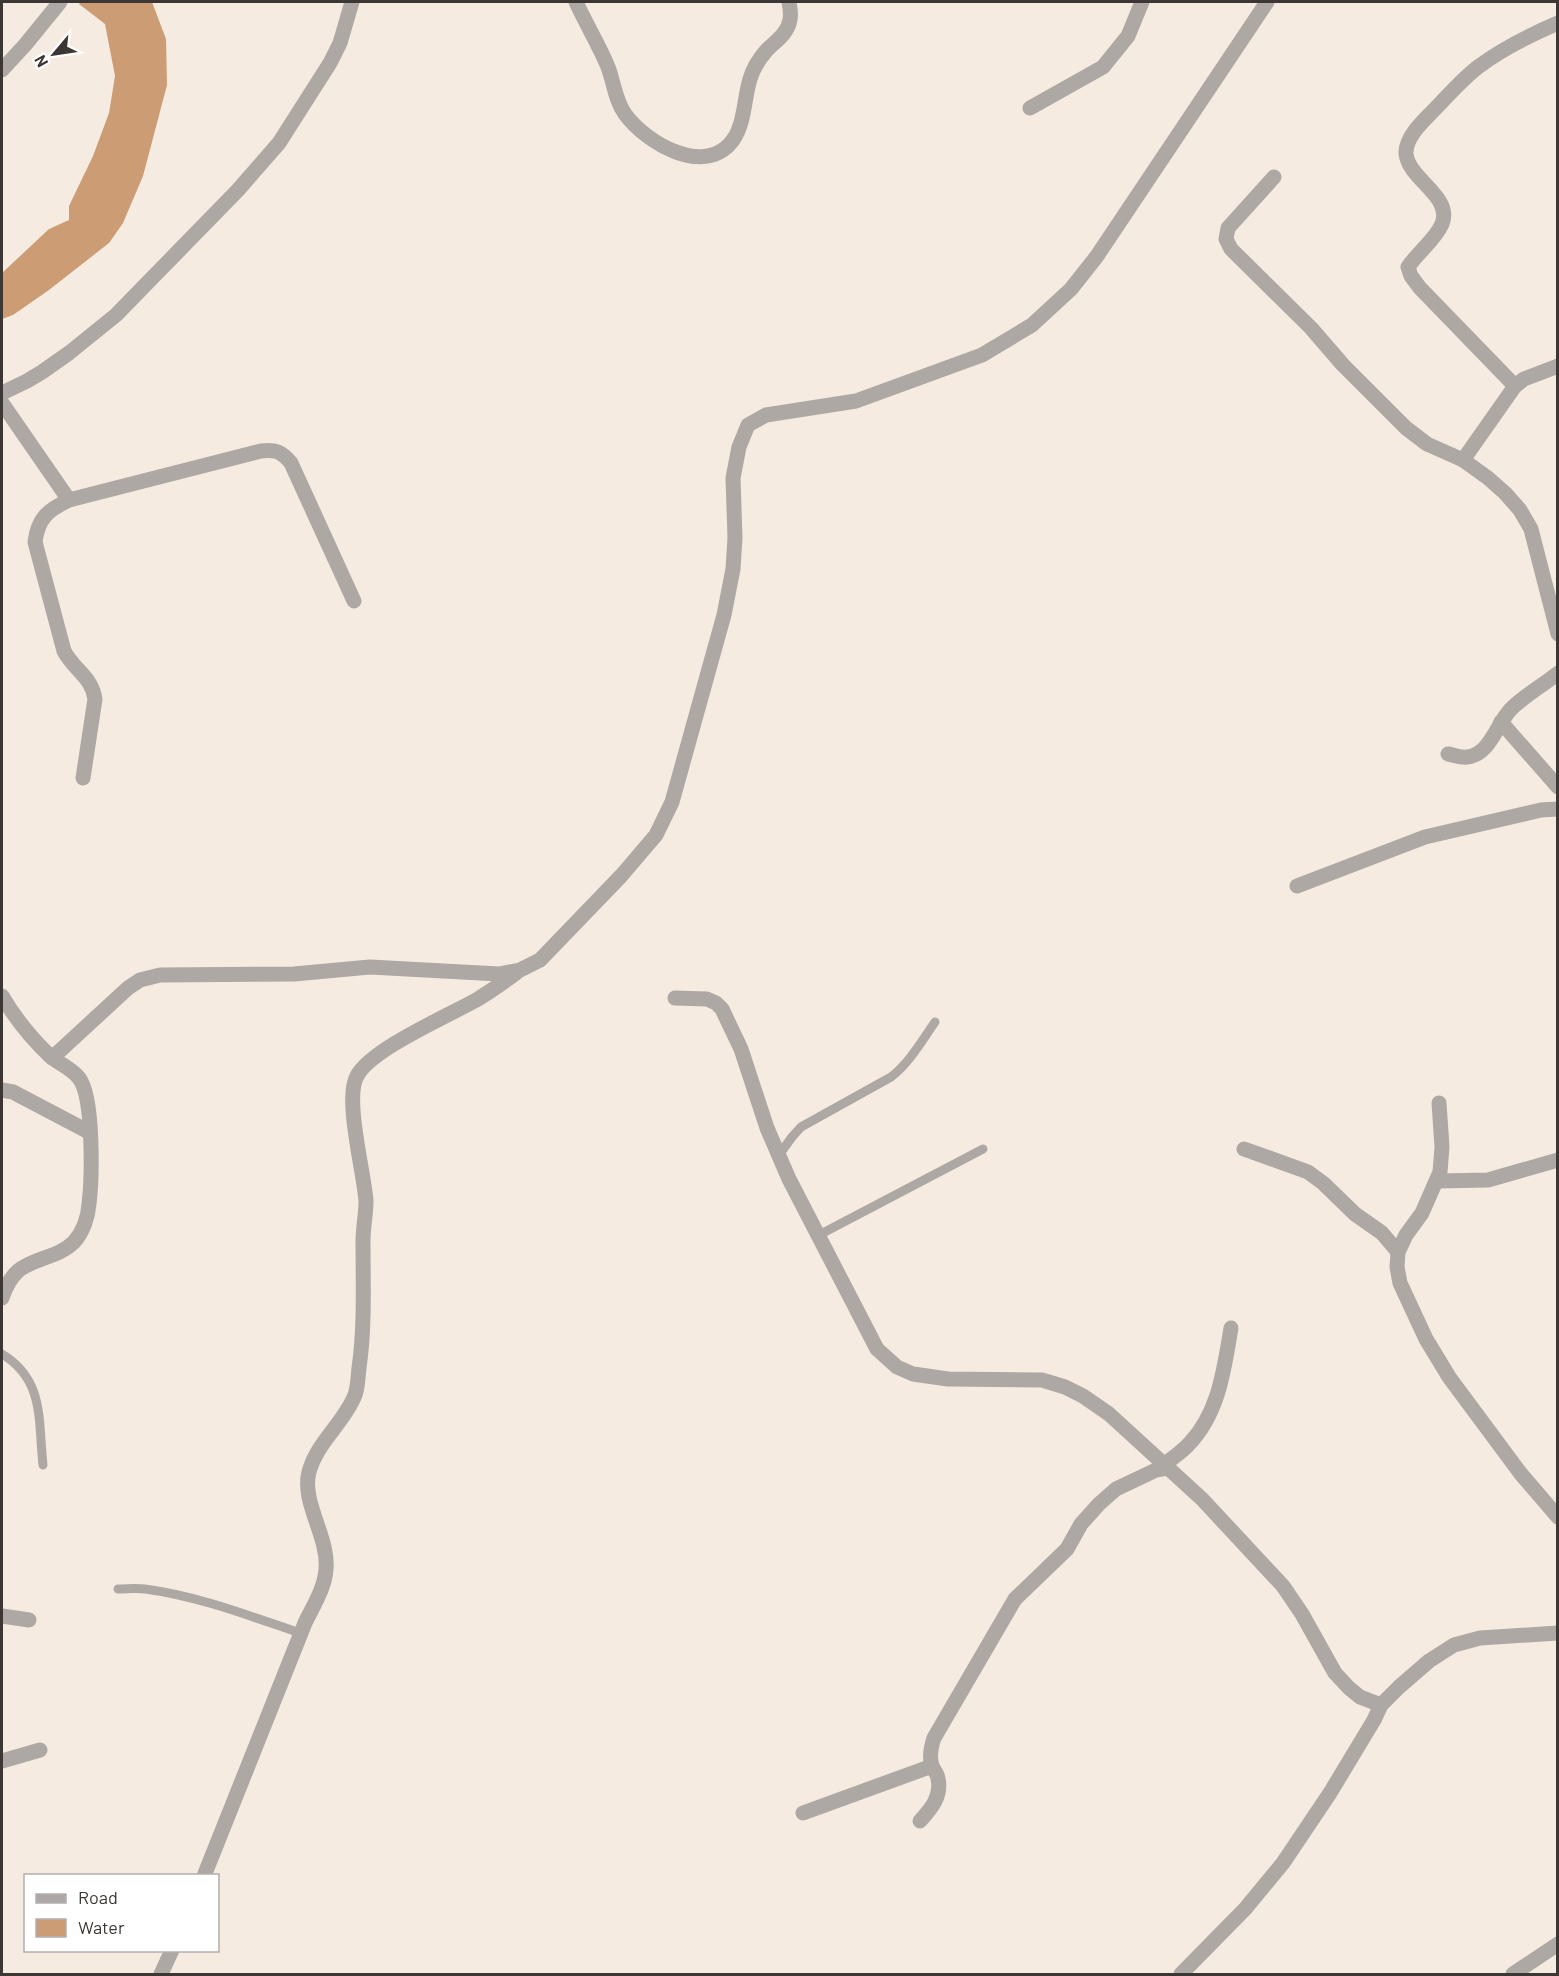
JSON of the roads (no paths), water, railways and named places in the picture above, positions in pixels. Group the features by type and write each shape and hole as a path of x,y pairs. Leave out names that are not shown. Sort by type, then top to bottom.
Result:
{"street":[{"path":"2,393 42,372 116,315 238,190 279,142 330,63 340,43 352,2"},
{"path":"576,2 608,68 615,96 625,114 645,134 666,147 692,158 707,157 722,151 733,139 741,119 750,77 767,50 784,35 790,21 789,2"},
{"path":"1030,108 1103,68 1128,36 1142,2"},
{"path":"204,1874 300,1634 322,1587 327,1568 324,1546 308,1493 309,1473 327,1437 340,1422 356,1392 363,1342 363,1231 366,1204 364,1177 354,1124 353,1090 356,1076 369,1061 540,960 621,876 656,835 672,802 724,615 733,569 735,538 732,478 739,447 748,425 766,415 856,400 928,376 982,356 1032,325 1071,289 1097,256 1267,2"},
{"path":"2,70 59,3"},
{"path":"1515,386 1411,276 1408,267 1436,233 1444,215 1443,206 1409,164 1406,152 1418,127 1479,66 1557,22"},
{"path":"1274,177 1227,228 1226,239 1231,249 1311,328 1343,365 1399,422 1427,444 1463,460 1488,478 1520,510 1530,530 1556,625"},
{"path":"1463,460 1515,386 1524,379 1557,366"},
{"path":"2,403 69,500"},
{"path":"82,778 95,699 93,687 64,651 35,542 41,520 52,508 69,500 274,449 283,453 291,463 354,601"},
{"path":"1448,754 1467,757 1479,752 1488,744 1512,708 1557,674"},
{"path":"1501,722 1557,787"},
{"path":"1297,886 1425,837 1541,810 1557,809"},
{"path":"52,1058 128,988 140,980 160,975 294,974 370,967 499,974 520,970"},
{"path":"2,996 15,1018 52,1058 71,1070 80,1079 87,1103 89,1131 89,1205 84,1227 75,1241 64,1250 17,1271 7,1284 2,1298"},
{"path":"675,998 707,999 722,1009 741,1049 767,1128 789,1179 877,1348 897,1367 913,1374 948,1379 1042,1380 1065,1387 1083,1396 1109,1414 1202,1499 1283,1586 1302,1614 1335,1673 1348,1688 1360,1697 1381,1705"},
{"path":"2,1090 13,1092 89,1131"},
{"path":"1439,1103 1442,1147 1440,1172 1422,1213 1406,1235 1398,1252 1397,1267 1400,1283 1426,1339 1449,1377 1521,1474 1557,1517"},
{"path":"1244,1149 1308,1172 1355,1214 1382,1233 1398,1252"},
{"path":"1437,1180 1488,1180 1557,1160"},
{"path":"920,1821 931,1809 939,1791 938,1777 932,1766 930,1753 934,1738 1016,1599 1067,1549 1081,1524 1099,1504 1116,1489 1166,1467 1196,1435 1218,1395 1231,1328"},
{"path":"2,1616 29,1620"},
{"path":"1181,1974 1245,1909 1283,1863 1330,1793 1381,1705 1429,1661 1454,1645 1480,1638 1557,1633"},
{"path":"2,1761 40,1750"},
{"path":"803,1813 932,1766"},
{"path":"1513,1974 1557,1944"},
{"path":"161,1974 171,1952"}],"lane":[{"path":"779,1155 801,1127 891,1077 901,1069 934,1022"},
{"path":"819,1235 982,1149"},
{"path":"2,1354 23,1371 36,1395 43,1465"},
{"path":"118,1589 144,1588 192,1599 224,1607 300,1634"}],"water":[{"path":"80,2 152,2 166,39 167,85 143,176 123,223 109,243 49,290 13,315 2,319 2,273 49,229 69,220 69,206 93,156 109,113 115,76 105,24 79,4"}]}
